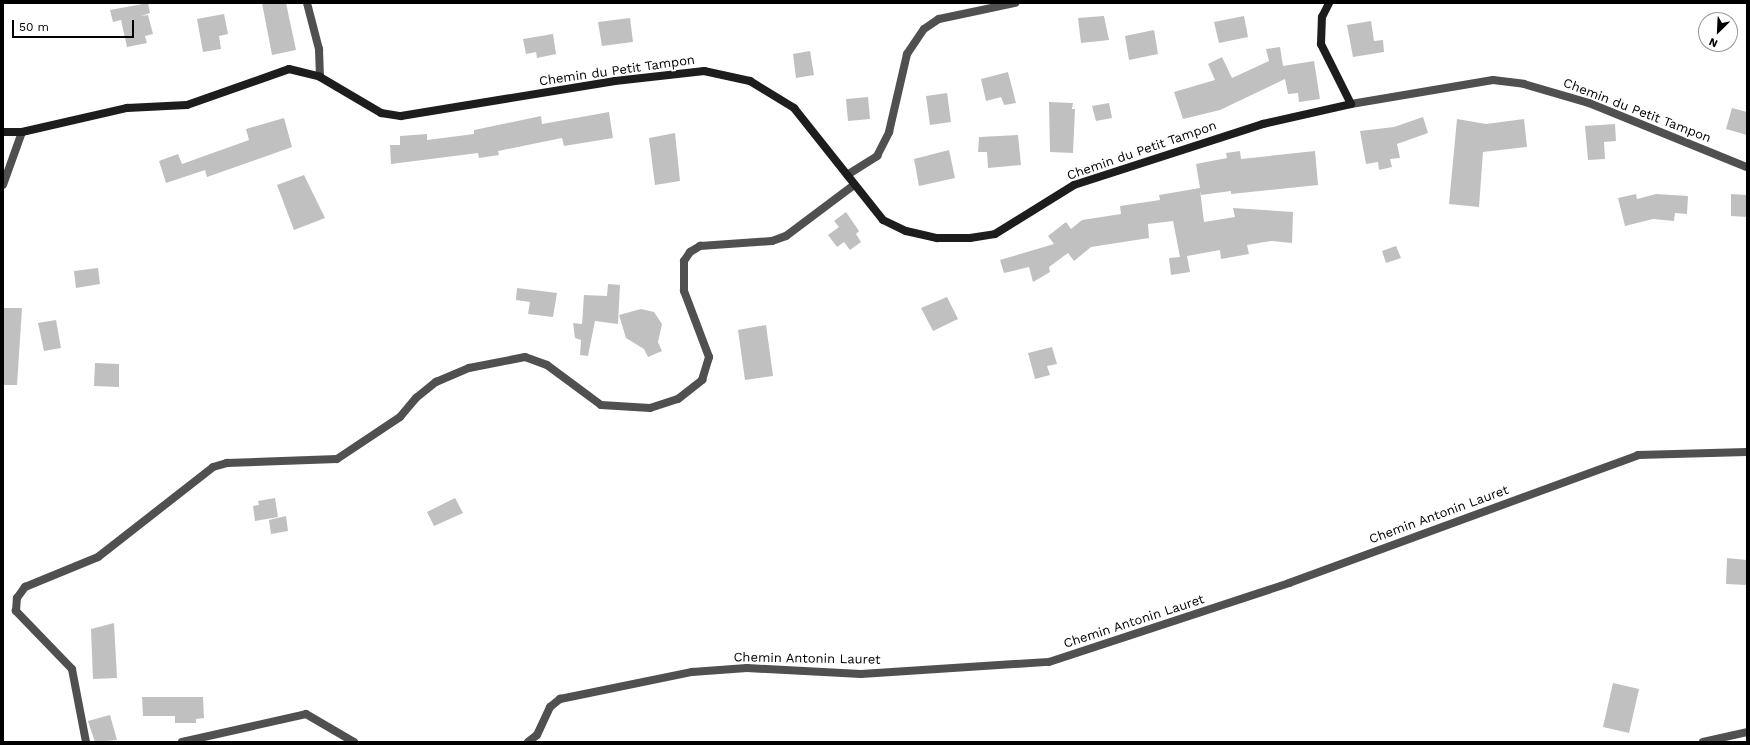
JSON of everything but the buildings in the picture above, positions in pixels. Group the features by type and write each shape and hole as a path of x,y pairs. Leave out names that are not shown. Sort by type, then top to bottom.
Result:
{"street":[{"path":"307,3 318,49 320,77"},
{"path":"847,175 877,156 889,132 907,54 924,29 939,19 1015,3"},
{"path":"1329,3 1322,17 1321,44 1352,104"},
{"name":"Chemin du Petit Tampon","path":"3,132 22,132 127,108 187,105 209,100 270,73 289,69 320,77 364,106 401,116 615,81 704,71 729,75 775,94 794,108 883,220 906,231 937,238 970,238 995,234 1074,185 1263,124 1352,104 1493,80 1524,84 1589,103 1747,166"},
{"path":"3,185 22,132"},
{"path":"86,742 72,669 16,611 17,598 24,587 98,557 213,467 227,463 337,459 400,417 416,398 436,382 468,368 525,357 547,365 601,405 650,408 678,399 702,380 709,357 684,291 683,267 690,252 700,246 772,241 786,236 854,185"},
{"name":"Chemin Antonin Lauret","path":"528,742 538,738 550,707 560,699 692,672 747,668 861,674 1049,662 1289,583 1638,456 1676,452 1713,455 1747,452"},
{"path":"182,742 306,714 354,742"},
{"path":"1703,742 1747,732"}]}
